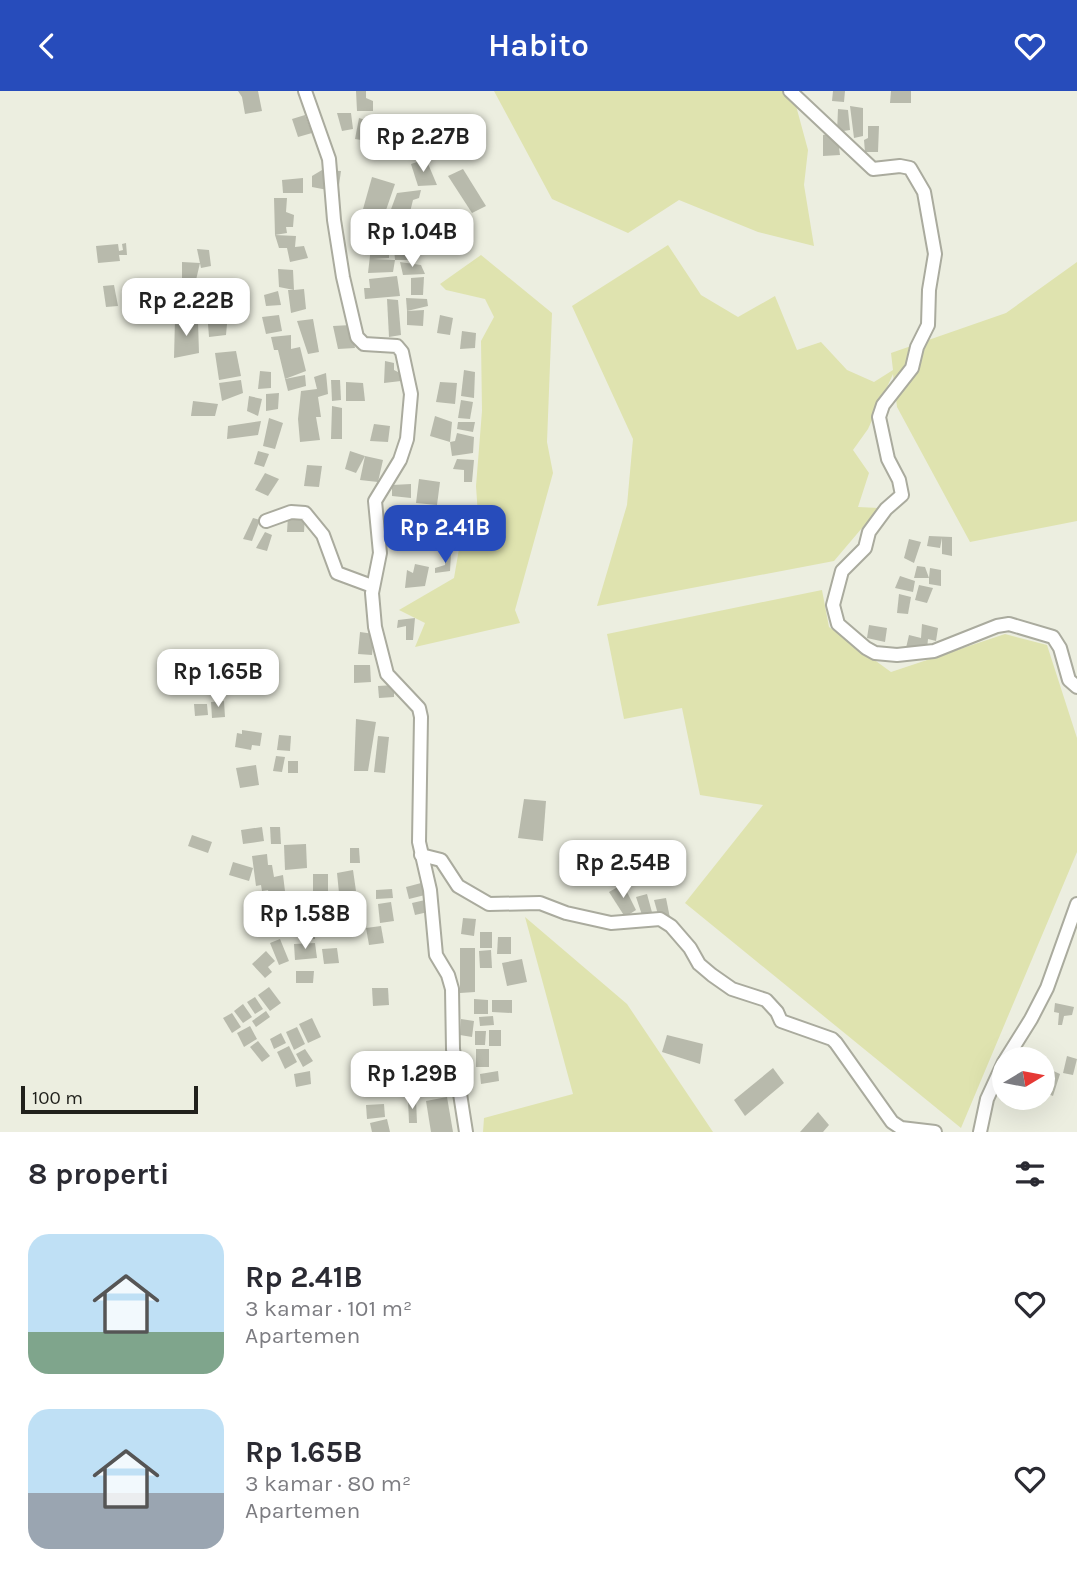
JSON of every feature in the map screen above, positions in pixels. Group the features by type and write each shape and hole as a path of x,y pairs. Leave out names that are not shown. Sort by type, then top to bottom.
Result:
{"street":[{"path":"305,91 329,159 334,220 343,277 357,337 360,343 394,344 400,348 411,394 405,450 375,501 380,553 372,586 375,627 387,674 419,708 421,717 421,855 430,890 436,955 448,975 452,989 453,1049 466,1132"},
{"path":"790,91 873,169 900,166 910,168 922,186 934,246 928,325 917,347 912,368 883,405 879,418 888,459 899,480 902,495 886,509 869,531 865,548 842,571 833,605 835,619 843,630 866,648 884,654 934,652 1003,624 1048,634 1057,642 1069,680 1077,687"},
{"path":"266,521 291,512 305,513 323,535 337,573 372,586"},
{"path":"421,855 441,860 458,886 489,904 540,903 566,913 611,923 660,919 671,926 690,948 699,964 732,989 766,999 781,1021 832,1039 892,1122 901,1128 935,1132"},
{"path":"1013,1047 1047,988 1077,904"},
{"path":"981,1132 987,1099 992,1088"}],"green space":[{"path":"494,91 792,91 808,150 804,185 814,246 758,232 679,200 628,233 552,199"},
{"path":"668,245 701,295 738,317 775,296 797,350 821,342 847,370 874,382 893,370 891,353 1006,313 1077,262 1077,521 970,542 897,407 893,374 868,429 853,450 869,473 858,507 879,508 834,561 597,606 627,505 633,439 572,306"},
{"path":"481,255 552,313 547,442 553,473 515,610 520,623 415,647 425,623 399,610 454,578 465,514 478,515 476,486 482,411 481,341 494,317 485,299 446,290 440,284"},
{"path":"822,590 829,627 891,672 1005,634 1047,645 1077,738 1077,852 995,1047 992,1047 992,1054 961,1128 685,903 763,805 700,795 682,708 624,719 607,634"},
{"path":"525,917 627,1004 713,1132 483,1132 484,1118 573,1094"}],"building":[{"path":"238,91 258,91 262,111 245,114"},
{"path":"356,91 366,91 366,98 373,101 373,111 357,111"},
{"path":"833,91 845,91 844,102 832,101"},
{"path":"891,91 911,91 911,103 890,103"},
{"path":"850,106 863,108 863,136 854,138"},
{"path":"838,109 848,110 850,130 837,132"},
{"path":"337,113 351,113 353,129 342,131"},
{"path":"305,115 312,133 298,137 292,119"},
{"path":"359,118 375,123 374,142 355,139"},
{"path":"868,126 879,126 878,152 865,152 864,140 868,138"},
{"path":"837,132 840,155 823,156 823,135"},
{"path":"384,138 403,139 401,160 383,159"},
{"path":"426,159 437,185 418,186 411,164"},
{"path":"463,169 486,206 472,213 448,176"},
{"path":"322,170 341,171 338,192 312,187 312,176"},
{"path":"372,177 395,184 385,213 363,209"},
{"path":"303,178 303,193 283,193 282,180"},
{"path":"421,190 419,198 413,200 409,216 390,212 397,193"},
{"path":"274,198 287,198 286,212 294,215 293,227 286,227 287,233 275,235"},
{"path":"400,222 424,223 413,260 395,260 394,248 408,249 409,235 396,235"},
{"path":"275,235 296,236 295,247 304,246 308,258 290,262 287,248 279,248"},
{"path":"126,243 127,255 119,255 120,261 98,263 96,246 118,244 119,251 123,250 122,244"},
{"path":"371,247 389,248 389,258 373,259 395,260 393,272 368,273"},
{"path":"197,249 209,250 211,266 201,268"},
{"path":"182,262 200,263 196,280 182,278"},
{"path":"400,262 421,265 425,274 403,275"},
{"path":"278,269 293,270 294,290 279,287"},
{"path":"397,276 400,296 365,299 364,288 370,288 369,279"},
{"path":"424,277 423,295 411,295 411,278"},
{"path":"201,281 217,283 217,294 198,294"},
{"path":"114,285 118,306 106,307 103,286"},
{"path":"304,289 306,309 291,313 288,290"},
{"path":"278,291 281,305 266,306 264,295"},
{"path":"406,298 427,299 428,306 407,311"},
{"path":"387,299 398,300 401,335 389,337"},
{"path":"424,310 423,326 407,325 407,311"},
{"path":"279,315 282,331 266,334 262,317"},
{"path":"440,315 453,318 450,335 437,333"},
{"path":"175,319 198,322 199,353 174,358"},
{"path":"313,319 319,352 308,354 297,321"},
{"path":"208,324 227,324 226,335 209,337"},
{"path":"351,325 355,348 338,349 333,326"},
{"path":"462,331 476,333 475,348 460,349"},
{"path":"291,335 291,349 300,347 306,371 285,379 278,350 274,350 271,337"},
{"path":"236,351 241,376 219,380 215,353"},
{"path":"385,361 394,363 394,370 400,373 401,381 384,383"},
{"path":"464,370 475,372 474,398 461,396"},
{"path":"260,371 271,372 271,388 258,389"},
{"path":"326,373 328,394 318,397 321,417 316,417 320,440 300,442 298,419 301,391 317,389 314,377"},
{"path":"305,375 306,386 288,391 285,379"},
{"path":"241,380 243,393 222,401 219,383"},
{"path":"331,380 340,380 341,400 332,401"},
{"path":"346,382 363,383 365,401 346,401"},
{"path":"440,382 457,383 455,404 436,402"},
{"path":"279,393 278,409 266,411 266,394"},
{"path":"249,396 262,399 258,416 247,411"},
{"path":"461,400 473,402 470,419 458,418"},
{"path":"193,401 218,404 215,416 191,416"},
{"path":"332,406 342,408 342,439 331,439"},
{"path":"435,416 452,422 450,442 430,436"},
{"path":"269,418 283,423 275,449 263,446"},
{"path":"261,421 258,435 227,439 228,426"},
{"path":"458,422 475,422 473,432 457,429"},
{"path":"374,424 390,426 388,442 370,441"},
{"path":"457,433 474,437 473,453 452,456 450,442 455,441"},
{"path":"258,451 269,454 264,467 254,464"},
{"path":"350,451 365,456 356,473 345,469"},
{"path":"365,456 383,460 378,482 360,480"},
{"path":"457,459 474,460 472,482 464,482 464,470 453,469"},
{"path":"307,465 322,466 319,487 304,486"},
{"path":"265,473 279,479 268,496 255,490"},
{"path":"419,479 440,482 437,505 416,503"},
{"path":"411,484 411,498 392,496 392,485"},
{"path":"447,506 448,529 441,528 439,521 426,523 426,508"},
{"path":"288,516 305,517 304,532 287,532"},
{"path":"253,518 260,520 252,541 243,539"},
{"path":"433,531 449,533 449,547 431,548"},
{"path":"265,532 272,535 267,551 256,548"},
{"path":"929,536 952,537 952,556 942,554 942,538 940,548 927,546"},
{"path":"909,539 921,542 914,563 904,558"},
{"path":"445,553 451,554 450,571 435,573 435,568 445,565"},
{"path":"415,564 429,567 425,586 405,588 407,570 413,573"},
{"path":"917,566 925,567 929,578 914,578"},
{"path":"930,568 941,570 941,586 929,584"},
{"path":"900,576 915,581 913,592 895,588"},
{"path":"919,585 933,588 927,603 915,600"},
{"path":"899,594 911,597 908,614 897,613"},
{"path":"415,618 413,640 406,640 406,626 397,628 398,620"},
{"path":"922,624 938,628 936,641 928,639 927,649 906,648 909,635 921,638"},
{"path":"869,625 887,628 885,642 867,638"},
{"path":"360,632 374,634 372,655 358,654"},
{"path":"354,665 370,665 371,682 354,683"},
{"path":"394,685 394,697 379,698 378,686"},
{"path":"224,701 225,717 212,718 211,702"},
{"path":"194,704 207,704 208,715 195,716"},
{"path":"356,719 376,722 368,771 354,771"},
{"path":"242,730 262,733 260,746 252,745 251,750 235,747 237,733 242,734"},
{"path":"279,735 291,736 290,751 277,750"},
{"path":"378,736 389,737 385,773 374,772"},
{"path":"276,756 285,757 282,772 273,771"},
{"path":"288,761 298,761 298,773 288,773"},
{"path":"256,765 259,785 240,788 236,768"},
{"path":"524,799 546,801 543,841 518,838"},
{"path":"262,827 264,841 243,844 241,830"},
{"path":"270,827 280,827 281,844 271,844"},
{"path":"192,835 212,842 208,853 188,846"},
{"path":"306,844 307,868 285,870 284,845"},
{"path":"350,848 359,848 360,863 350,863"},
{"path":"267,854 268,865 272,865 274,877 283,875 285,891 269,894 268,890 262,891 261,885 256,886 252,856"},
{"path":"233,862 253,868 249,881 229,875"},
{"path":"353,870 356,891 339,893 337,873"},
{"path":"313,874 328,874 328,897 313,897"},
{"path":"425,882 429,894 409,899 406,887"},
{"path":"623,884 636,910 625,917 609,892"},
{"path":"392,889 393,898 376,899 376,890"},
{"path":"356,894 358,905 341,908 339,896"},
{"path":"647,894 653,916 643,918 636,897"},
{"path":"666,898 670,918 659,918 654,900"},
{"path":"425,900 428,912 415,915 412,903"},
{"path":"391,902 394,921 380,923 378,904"},
{"path":"282,903 283,919 266,920 264,904"},
{"path":"357,907 360,923 342,927 338,912"},
{"path":"463,918 476,919 474,936 461,934"},
{"path":"305,924 314,924 315,939 299,940 298,933 305,932"},
{"path":"381,926 384,943 369,945 366,928"},
{"path":"480,932 492,932 492,948 480,948"},
{"path":"498,937 511,937 511,954 497,954"},
{"path":"280,939 289,961 279,965 270,943"},
{"path":"315,943 317,958 295,960 294,944"},
{"path":"337,948 339,963 324,964 322,949"},
{"path":"460,948 475,948 475,992 460,993"},
{"path":"491,950 492,968 480,968 479,951"},
{"path":"266,951 275,961 268,967 272,972 265,978 252,964"},
{"path":"522,959 527,982 507,986 502,963"},
{"path":"296,971 314,971 313,983 296,983"},
{"path":"269,987 281,1003 270,1011 258,995"},
{"path":"372,988 388,988 389,1005 373,1006"},
{"path":"255,997 263,1009 255,1014 247,1002"},
{"path":"474,999 488,1000 488,1014 474,1014"},
{"path":"492,1000 512,1000 512,1013 492,1012"},
{"path":"1055,1003 1074,1007 1072,1015 1064,1016 1062,1025 1058,1025 1059,1013 1054,1012"},
{"path":"243,1004 252,1017 243,1023 234,1011"},
{"path":"266,1011 270,1017 256,1027 252,1021"},
{"path":"232,1013 241,1027 232,1033 223,1018"},
{"path":"493,1016 494,1025 480,1026 479,1017"},
{"path":"312,1018 321,1037 308,1043 299,1024"},
{"path":"461,1019 474,1021 472,1037 460,1035"},
{"path":"250,1026 257,1039 244,1047 237,1033"},
{"path":"297,1027 305,1044 294,1050 286,1032"},
{"path":"489,1030 501,1030 501,1046 489,1046"},
{"path":"475,1031 486,1031 485,1045 475,1045"},
{"path":"281,1033 286,1043 274,1049 270,1039"},
{"path":"667,1035 703,1044 700,1064 662,1052"},
{"path":"258,1041 270,1056 262,1062 250,1047"},
{"path":"289,1046 297,1062 285,1069 277,1052"},
{"path":"305,1049 313,1061 303,1067 296,1054"},
{"path":"476,1049 489,1049 489,1067 476,1067"},
{"path":"1067,1056 1077,1059 1073,1075 1063,1073"},
{"path":"446,1062 450,1077 435,1081 437,1092 427,1095 425,1085 421,1086 417,1069"},
{"path":"773,1068 784,1083 745,1116 734,1100"},
{"path":"310,1071 311,1084 296,1087 294,1074"},
{"path":"498,1071 499,1081 481,1084 480,1074"},
{"path":"1055,1072 1060,1074 1055,1090"},
{"path":"447,1097 453,1132 431,1132 426,1101"},
{"path":"408,1099 416,1099 417,1123 409,1123"},
{"path":"384,1104 385,1117 367,1119 366,1105"},
{"path":"818,1112 829,1125 823,1132 800,1132"},
{"path":"387,1119 390,1132 372,1132 370,1123"}]}
